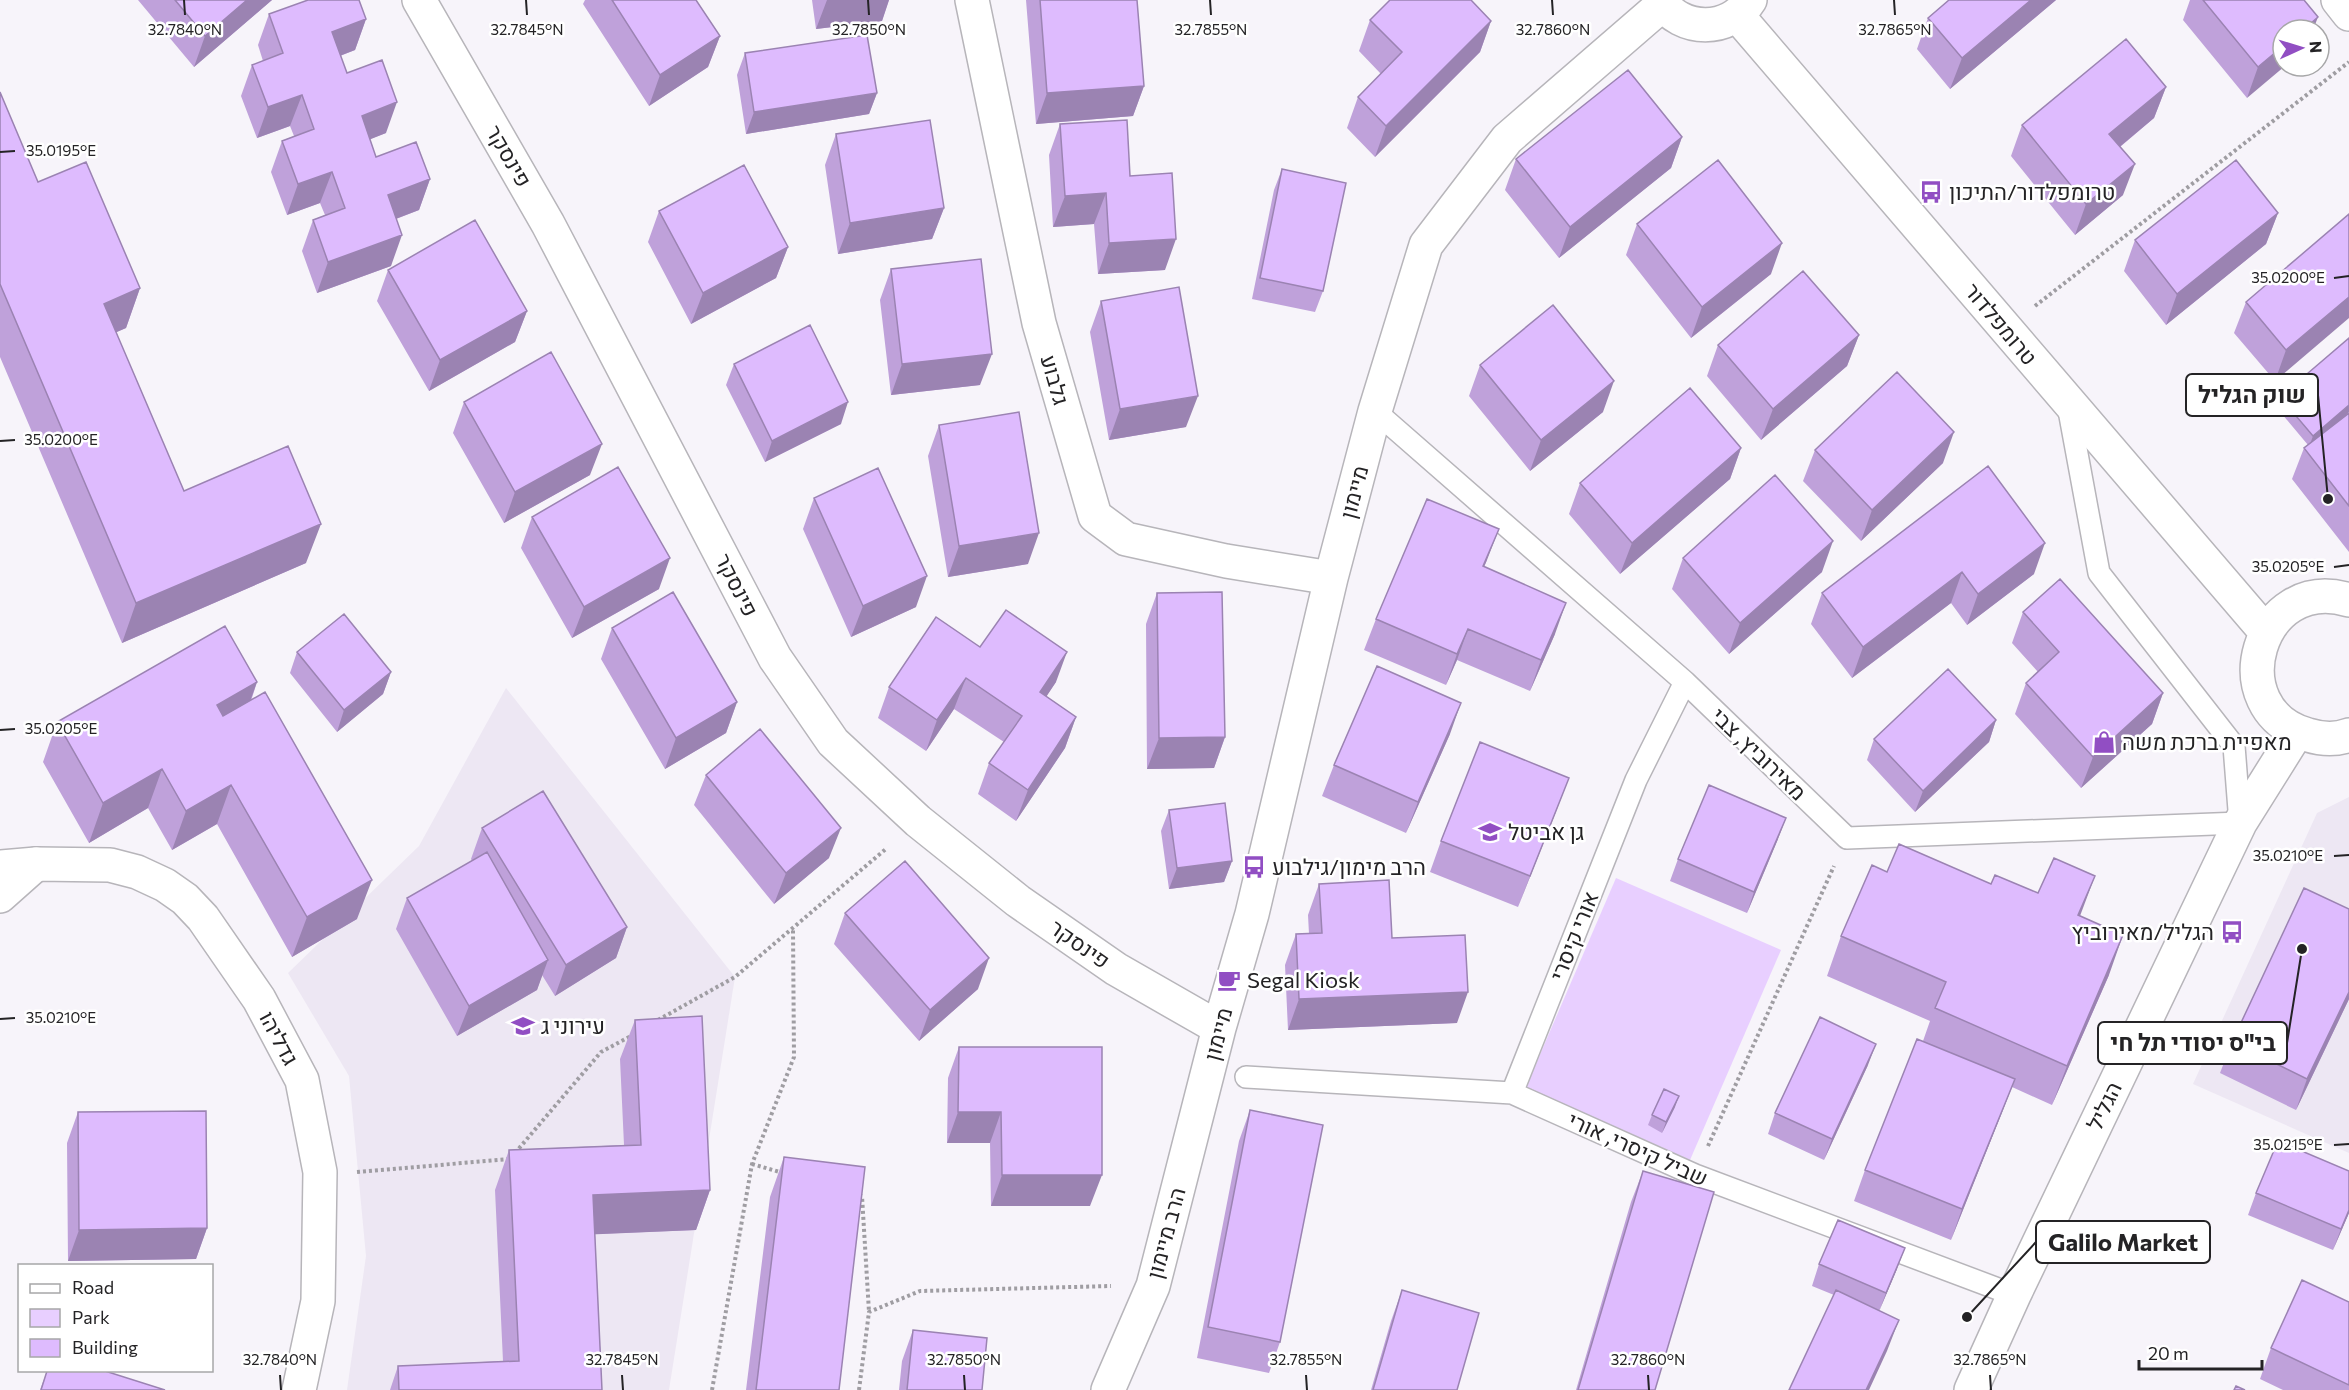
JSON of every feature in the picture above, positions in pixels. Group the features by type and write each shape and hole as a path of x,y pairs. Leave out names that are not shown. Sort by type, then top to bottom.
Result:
{"street":[{"name":"פינסקר","path":"419,0 548,224 775,658 833,742 918,821 1018,901 1116,969 1219,1028"},
{"name":"גלבוע","path":"972,0 1039,323 1095,516 1126,539 1226,561 1331,578"},
{"path":"2338,0 2349,14"},
{"name":"מיימון","path":"1208,1071 1252,914 1331,578 1375,411 1425,244 1507,139 1661,2"},
{"path":"1661,2 1678,18 1698,25 1711,25 1744,7"},
{"name":"טרומפלדור","path":"1744,7 2068,405 2265,632"},
{"path":"2349,600 2323,596 2300,601 2281,614 2265,632 2258,654 2257,677 2264,700 2278,719 2297,732 2320,739 2349,735"},
{"name":"הגליל","path":"1971,1390 2014,1295 2240,823 2297,732"},
{"path":"0,897 13,864"},
{"name":"גדליהו","path":"13,864 110,865 137,872 165,885 203,918 259,999 302,1080 320,1172 318,1300 300,1390"},
{"name":"הרב מיימון","path":"1108,1390 1153,1286 1208,1071"}],"lane":[{"path":"1847,838 2240,823 2234,746 2099,573 2068,405"},
{"name":"מאירוביץ, צבי","path":"1375,411 1685,682 1847,838"},
{"name":"אורי קיסרי","path":"1512,1093 1636,780 1685,682"},
{"name":"שביל קיסרי, אורי","path":"1246,1077 1512,1093 1695,1175 2014,1295"}],"path":[{"path":"2006,329 2349,62"},
{"path":"1695,1175 1847,838"},
{"path":"652,1023 735,977 887,848"},
{"path":"712,1390 752,1164 794,1058 793,929"},
{"path":"320,1172 359,1172 511,1159 601,1052 632,1035"},
{"path":"752,1164 785,1174"},
{"path":"851,1193 862,1196 869,1312 859,1390"},
{"path":"869,1312 920,1291 1123,1286"}],"shaded area":[{"name":"עירוני ג","path":"506,688 735,977 669,1390 347,1390 366,1256 349,1076 288,973 419,846"},
{"path":"2349,797 2349,1153 2193,1084 2317,813"}],"green space":[{"path":"1616,878 1781,950 1690,1160 1526,1087"}],"building":[{"path":"175,0 247,0 205,36"},
{"path":"308,0 359,0 366,19 332,32 347,73 382,60 397,102 362,116 376,157 416,142 430,179 388,195 402,235 328,262 313,220 345,208 332,172 298,184 282,141 314,129 302,95 268,107 252,65 283,53 269,14"},
{"path":"612,0 696,0 720,36 660,75"},
{"path":"1040,0 1137,0 1144,86 1047,93"},
{"path":"1390,0 1471,0 1491,21 1386,126 1358,97 1402,52 1370,20"},
{"path":"1949,0 2031,0 1962,58 1928,18"},
{"path":"2203,0 2304,0 2318,17 2271,18 2271,56 2258,67"},
{"path":"867,35 877,93 754,112 745,53"},
{"path":"2126,39 2166,87 2109,134 2135,164 2086,204 2022,125"},
{"path":"1628,70 1682,137 1570,227 1516,159"},
{"path":"0,92 38,182 86,162 140,288 104,304 184,491 288,446 321,524 136,603 0,284"},
{"path":"930,120 944,208 850,223 836,134"},
{"path":"1127,120 1130,176 1172,173 1176,239 1109,243 1106,193 1065,196 1060,124"},
{"path":"1718,160 1782,243 1702,307 1637,224"},
{"path":"2236,160 2278,213 2177,294 2135,240"},
{"path":"744,165 788,247 703,293 659,211"},
{"path":"1282,169 1346,183 1323,291 1260,278"},
{"path":"2349,214 2349,297 2286,350 2246,302"},
{"path":"475,220 527,311 440,360 388,270"},
{"path":"981,259 992,354 902,364 891,269"},
{"path":"1803,271 1859,335 1773,409 1718,345"},
{"path":"1179,287 1198,396 1120,409 1101,301"},
{"path":"1553,305 1614,381 1541,440 1480,365"},
{"path":"810,325 848,402 772,441 734,364"},
{"path":"2349,338 2349,405 2313,436 2280,397"},
{"path":"551,352 602,444 515,492 464,402"},
{"path":"1897,372 1954,432 1872,510 1815,450"},
{"path":"1690,388 1741,448 1632,543 1580,483"},
{"path":"1019,412 1039,533 959,546 939,425"},
{"path":"2349,413 2349,506 2304,448"},
{"path":"1988,466 2045,543 1978,594 1962,572 1863,647 1822,593"},
{"path":"618,467 670,558 584,607 532,517"},
{"path":"878,468 927,576 863,606 814,498"},
{"path":"1775,475 1833,541 1740,623 1683,558"},
{"path":"1427,499 1499,529 1483,566 1566,603 1541,660 1468,629 1457,654 1376,619"},
{"path":"2060,579 2163,693 2093,757 2026,683 2059,652 2023,612"},
{"path":"673,592 737,702 676,738 612,628"},
{"path":"1222,592 1225,737 1159,738 1157,593"},
{"path":"1006,610 1067,652 1040,692 1076,717 1028,790 989,763 1022,716 966,678 937,720 889,687 936,617 980,647"},
{"path":"344,614 391,672 344,710 297,652"},
{"path":"225,626 257,682 217,705 223,716 265,692 372,880 307,917 231,785 186,811 162,769 103,803 57,722"},
{"path":"1377,666 1461,703 1418,802 1334,765"},
{"path":"1948,669 1996,720 1923,791 1874,739"},
{"path":"760,729 841,828 786,873 706,775"},
{"path":"1480,742 1569,778 1530,876 1441,841"},
{"path":"1709,785 1786,818 1754,892 1678,859"},
{"path":"543,791 627,927 566,965 482,828"},
{"path":"1225,803 1232,861 1177,868 1169,810"},
{"path":"1899,844 1991,884 1995,875 2038,893 2054,858 2095,876 2078,915 2123,935 2067,1066 1935,1008 1946,982 1841,936 1872,865 1887,872"},
{"path":"487,852 548,960 469,1006 407,898"},
{"path":"905,861 989,958 930,1010 845,913"},
{"path":"1389,880 1392,938 1465,935 1468,992 1299,999 1296,934 1322,933 1319,884"},
{"path":"2304,888 2349,909 2349,992 2307,1079 2232,1042"},
{"path":"702,1016 710,1190 593,1195 602,1390 399,1390 398,1366 519,1361 509,1150 641,1145 635,1020"},
{"path":"1820,1017 1876,1044 1832,1139 1775,1113"},
{"path":"1917,1039 2015,1079 1962,1209 1865,1170"},
{"path":"959,1047 1102,1047 1102,1175 1002,1175 1001,1112 958,1112"},
{"path":"1664,1089 1679,1096 1666,1122 1652,1115"},
{"path":"1250,1110 1323,1125 1280,1342 1208,1327"},
{"path":"206,1111 207,1228 79,1230 78,1112"},
{"path":"2278,1141 2349,1171 2349,1210 2341,1229 2256,1193"},
{"path":"784,1157 865,1167 839,1390 756,1390"},
{"path":"1643,1171 1714,1192 1655,1390 1578,1390"},
{"path":"1838,1220 1905,1248 1886,1293 1819,1264"},
{"path":"2302,1280 2349,1302 2349,1385 2271,1348"},
{"path":"1402,1290 1479,1313 1457,1390 1373,1390"},
{"path":"1836,1290 1899,1320 1866,1390 1789,1390"},
{"path":"913,1330 987,1338 982,1390 907,1390"},
{"path":"47,1372 108,1372 165,1390 41,1390"}],"place":[{"name":"טרומפלדור/התיכון","path":"1931,192"},
{"name":"שוק הגליל","path":"2328,499"},
{"name":"מאפיית ברכת משה","path":"2104,742"},
{"name":"גן אביטל","path":"1490,832"},
{"name":"הרב מימון/גילבוע","path":"1254,867"},
{"name":"הגליל/מאירוביץ","path":"2232,932"},
{"name":"בי\"ס יסודי תל חי","path":"2302,949"},
{"name":"Segal Kiosk","path":"1229,980"},
{"name":"עירוני ג","path":"523,1026"},
{"name":"Galilo Market","path":"1967,1317"}]}
